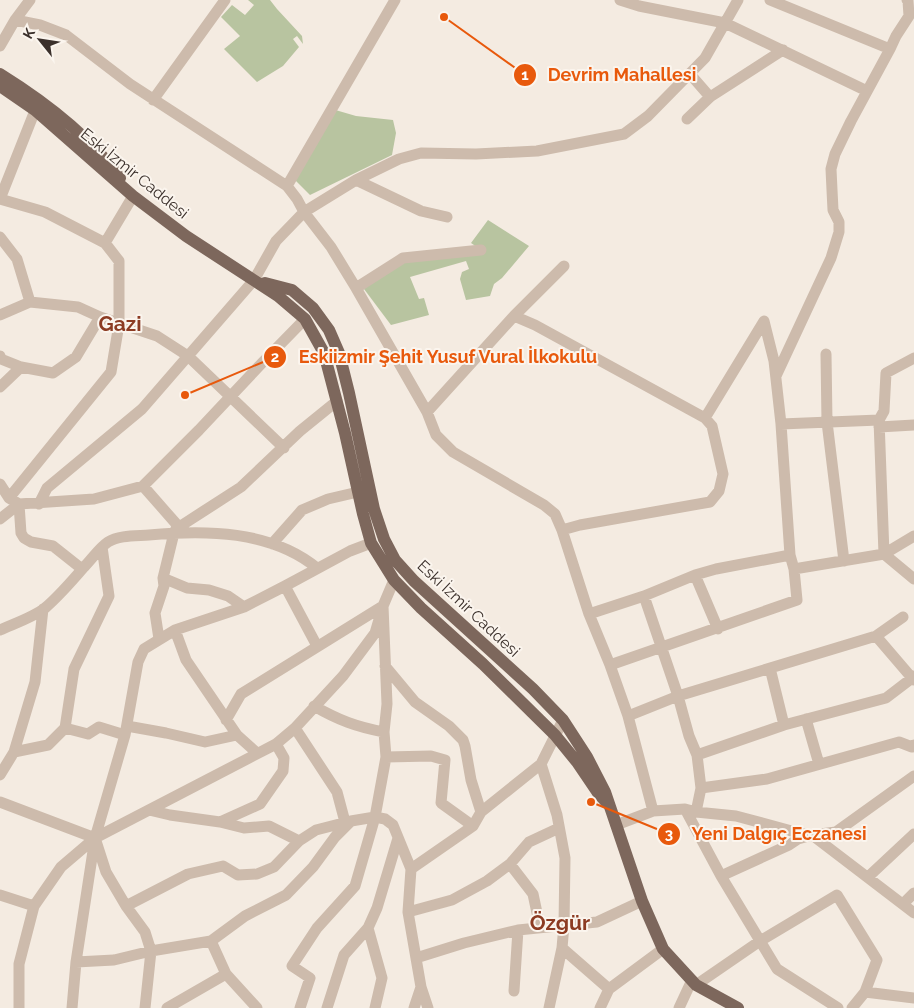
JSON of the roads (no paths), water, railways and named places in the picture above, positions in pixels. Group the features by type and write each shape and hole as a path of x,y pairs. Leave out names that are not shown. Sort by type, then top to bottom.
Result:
{"main road":[{"path":"0,74 37,105"},
{"name":"Eski İzmir Caddesi","path":"0,86 37,105 133,196 186,236 278,296 305,320 324,353 371,543 394,580 555,735 608,804"},
{"name":"Eski İzmir Caddesi","path":"254,280 292,290 313,308 329,330 339,353 374,509 384,539 395,560 414,581 533,689 563,720 587,756 605,792 642,901 663,949 694,983 730,1006"}],"street":[{"path":"0,46 15,20 30,0"},
{"path":"153,100 225,0"},
{"path":"287,186 395,0"},
{"path":"620,0 639,6 725,23 867,91"},
{"path":"39,504 47,488 142,409 254,280 276,241 304,212 356,180 399,158 421,153 476,154 538,151 624,134 648,116 705,58 738,0"},
{"path":"770,0 890,49"},
{"path":"776,376 831,258 839,232 839,222 833,210 831,168 835,154 896,36 909,16 907,0"},
{"path":"15,20 40,25 66,35 153,100 287,186 331,247 356,288 427,412 436,435 452,452 544,505 555,514 589,614 628,716 652,811"},
{"path":"687,119 710,97 783,50"},
{"path":"690,74 710,97"},
{"path":"0,519 111,372 119,324 119,261 105,242 46,212 0,199 37,105"},
{"path":"356,180 421,211 447,217"},
{"path":"105,242 133,196"},
{"path":"0,237 17,259 30,302"},
{"path":"356,288 403,258 481,250"},
{"path":"427,412 514,316 564,266"},
{"path":"0,315 30,302 78,307 119,324 157,336 188,356 284,448"},
{"path":"514,316 705,418 712,426 723,474 719,492 710,502 589,523 562,530"},
{"path":"0,358 21,368 53,373 76,357 100,317"},
{"path":"14,501 39,504 94,499 143,486 305,320"},
{"path":"610,665 662,649 797,600 794,569 790,555 776,376 764,321 705,418"},
{"path":"826,354 827,422 844,561"},
{"path":"914,358 886,373 884,411 878,423 884,554 914,579"},
{"path":"0,386 21,368"},
{"path":"159,639 154,613 164,586 163,578 177,530 241,487 300,431 336,401"},
{"path":"781,424 827,422 914,426"},
{"path":"0,484 14,501 24,538 31,542 56,548 82,569"},
{"path":"143,486 177,530"},
{"path":"272,544 302,510 328,499 358,492"},
{"path":"0,630 43,609 102,547 116,538 177,530 237,535 272,544 300,556 317,568"},
{"path":"794,569 884,554 914,536"},
{"path":"72,1008 76,962 95,838 126,730 138,662 144,649 175,630 244,607 350,551 371,543"},
{"path":"14,752 48,745 65,728 74,669 109,596 102,547"},
{"path":"589,614 644,596 695,575 716,569 790,555"},
{"path":"695,575 718,628"},
{"path":"163,578 187,588 209,590 228,596 244,607"},
{"path":"20,1008 19,964 34,906 61,867 95,838 276,744 295,728 343,676 375,633 383,606 394,580"},
{"path":"285,586 317,646"},
{"path":"644,596 678,696 689,736 697,755 701,788 691,811 722,876 777,970 838,1008"},
{"path":"226,720 241,694 383,606"},
{"path":"300,1008 310,978 292,966 317,928 355,886 375,817 386,756 384,732 387,704 383,606"},
{"path":"0,775 14,752 35,682 43,609"},
{"path":"628,716 678,696 876,636 903,617"},
{"path":"175,630 186,660 237,735 257,753"},
{"path":"697,755 784,725 886,698 913,678 876,636"},
{"path":"385,666 415,702 449,726 463,740 471,780 481,812"},
{"path":"770,668 784,725"},
{"path":"314,706 329,715 358,727 384,732"},
{"path":"806,719 819,764"},
{"path":"411,869 473,826 481,812 541,764 563,720"},
{"path":"65,728 88,734 99,727 166,733 205,742 237,735"},
{"path":"295,728 337,792 348,822"},
{"path":"701,788 767,779 899,742 912,747 914,745"},
{"path":"220,822 260,804 283,771 284,758 276,744"},
{"path":"386,756 431,756 445,760 442,803 473,826"},
{"path":"541,764 557,815 565,858 562,948 549,1008"},
{"path":"722,876 798,839 836,832 914,776"},
{"path":"0,802 95,838"},
{"path":"149,810 170,816 220,822 244,828 269,826 299,841"},
{"path":"616,825 652,811 691,811 736,816 812,835 914,913"},
{"path":"126,906 188,874 223,866 238,875 257,874 274,867 299,841 316,830 375,817 385,819 394,825 411,869 408,912 421,987 428,1008"},
{"path":"76,962 114,960 151,951 211,941 245,916 286,895 313,866 348,822"},
{"path":"408,912 452,900 487,881 510,864 529,842 559,828"},
{"path":"868,877 914,834"},
{"path":"95,838 106,872 126,906 145,932 151,951 146,1008"},
{"path":"327,1008 344,955 368,928 378,908 398,838"},
{"path":"510,864 533,894 540,927"},
{"path":"903,904 914,893"},
{"path":"0,895 34,906"},
{"path":"679,1008 694,983 837,895 877,960 865,992 852,1008"},
{"path":"416,958 464,943 518,930 597,922 642,901"},
{"path":"368,928 382,978 375,1008"},
{"path":"514,991 518,930"},
{"path":"211,941 226,974 257,1008"},
{"path":"562,948 609,989"},
{"path":"600,1008 609,989 663,949"},
{"path":"167,1008 182,1005 226,974"},
{"path":"414,1008 421,987"},
{"path":"865,992 914,998"}],"place":[{"name":"Devrim Mahallesi","path":"444,17"},
{"name":"Eskiizmir Şehit Yusuf Vural İlkokulu","path":"185,395"},
{"name":"Yeni Dalgıç Eczanesi","path":"591,802"}],"district":[{"name":"Gazi","path":"120,324"},
{"name":"Özgür","path":"560,923"}]}
